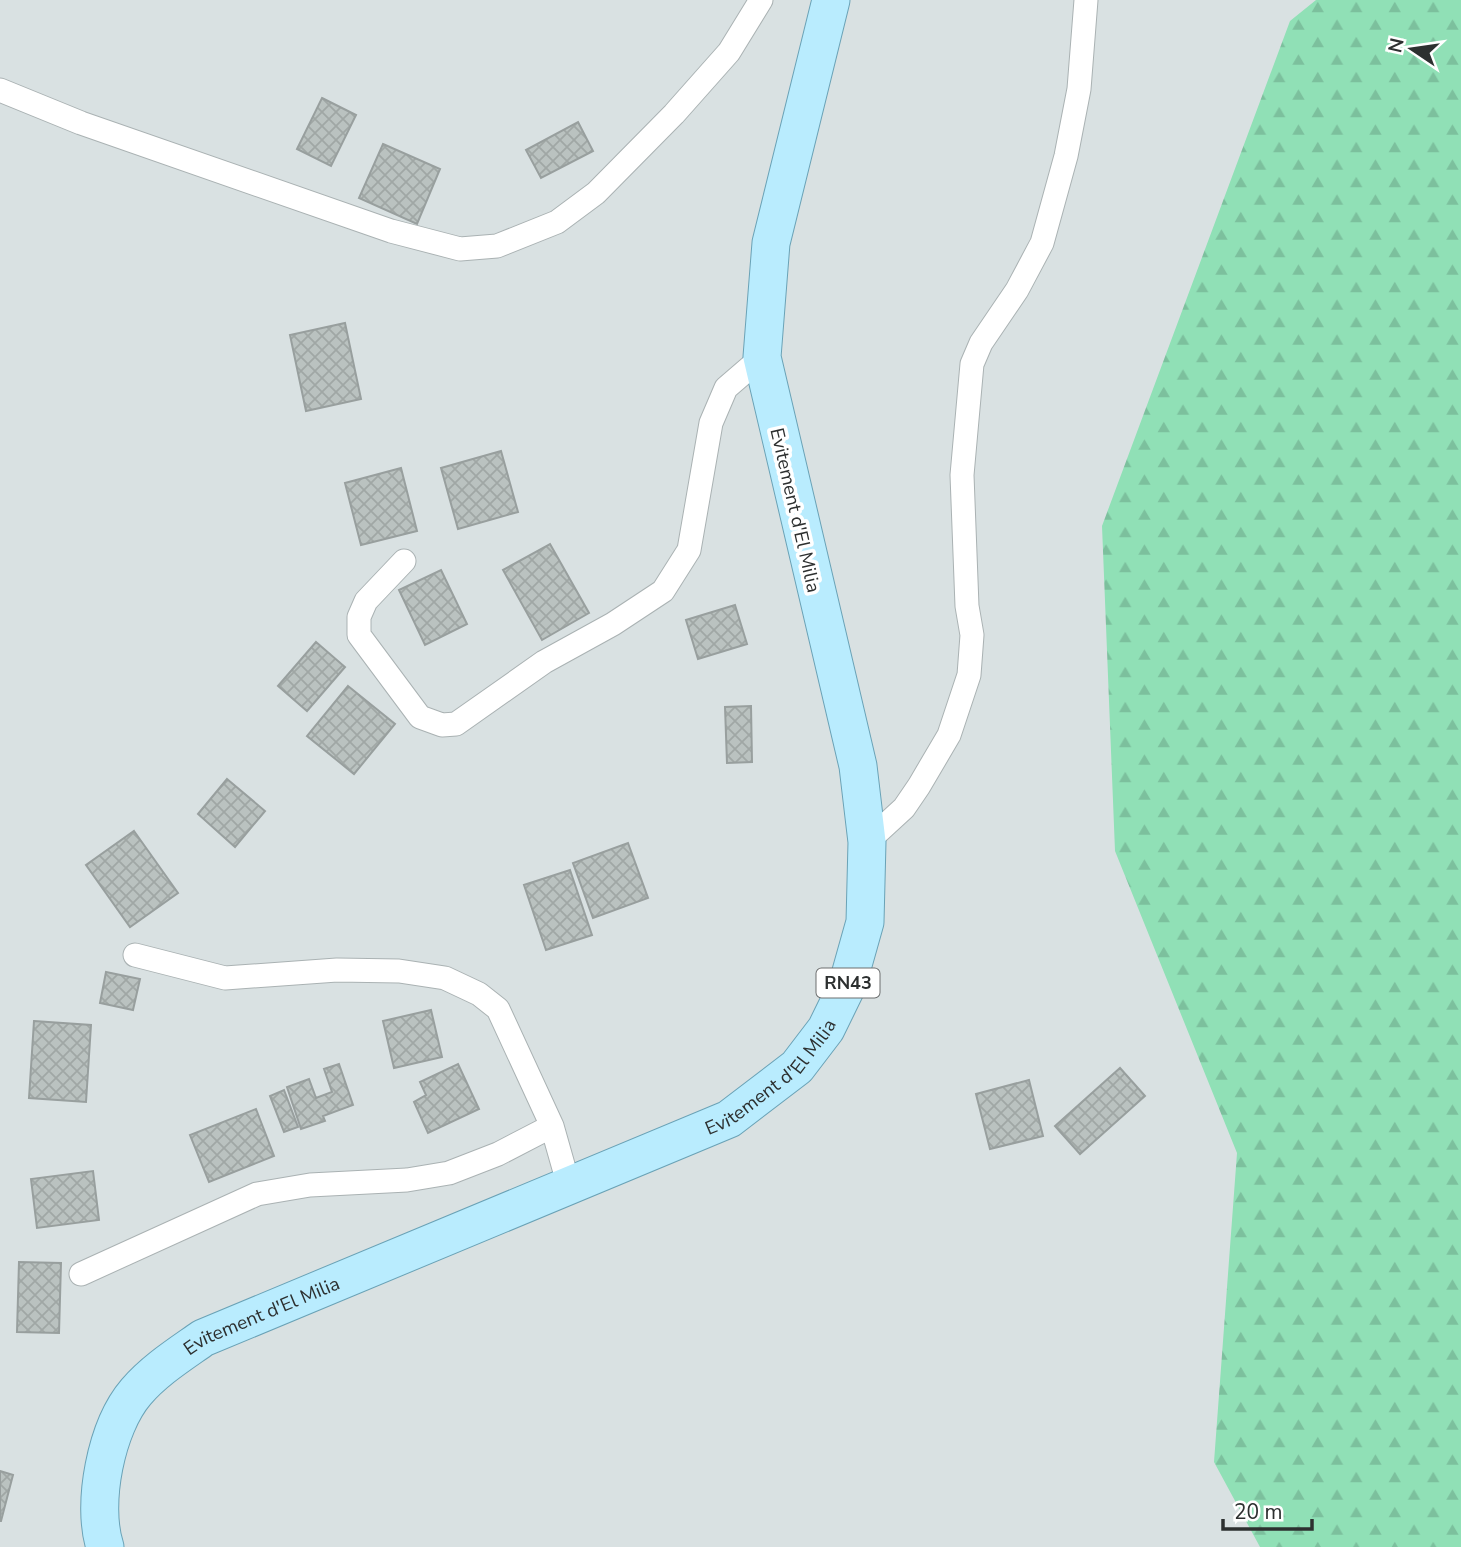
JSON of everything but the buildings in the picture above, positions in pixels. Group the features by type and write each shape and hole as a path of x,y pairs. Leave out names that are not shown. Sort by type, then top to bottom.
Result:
{"main road":[{"name":"Evitement d'El Milia","path":"96,1542 99,1499 108,1451 134,1395 155,1372 203,1338 729,1119 797,1067 826,1029 847,986 866,922 867,842 858,766 762,357 771,243 831,0"}],"street":[{"path":"0,90 80,123 391,231 460,249 496,246 557,222 596,193 665,123 729,52 761,0"},
{"path":"867,842 904,808 925,775 949,735 969,675 972,635 967,607 962,475 972,364 981,343 1017,290 1042,243 1066,156 1079,89 1086,0"},
{"path":"404,561 366,601 359,617 359,635 420,717 442,725 456,724 544,662 613,624 663,591 689,550 711,423 726,388 762,357"},
{"path":"135,954 225,978 337,971 399,971 445,978 480,994 498,1009 552,1126 569,1186"},
{"path":"81,1274 257,1194 310,1185 407,1180 449,1173 498,1154 552,1126"}],"green space":[{"path":"1316,0 1461,0 1461,1547 1260,1547 1214,1462 1237,1153 1115,851 1102,526 1290,21"}]}
